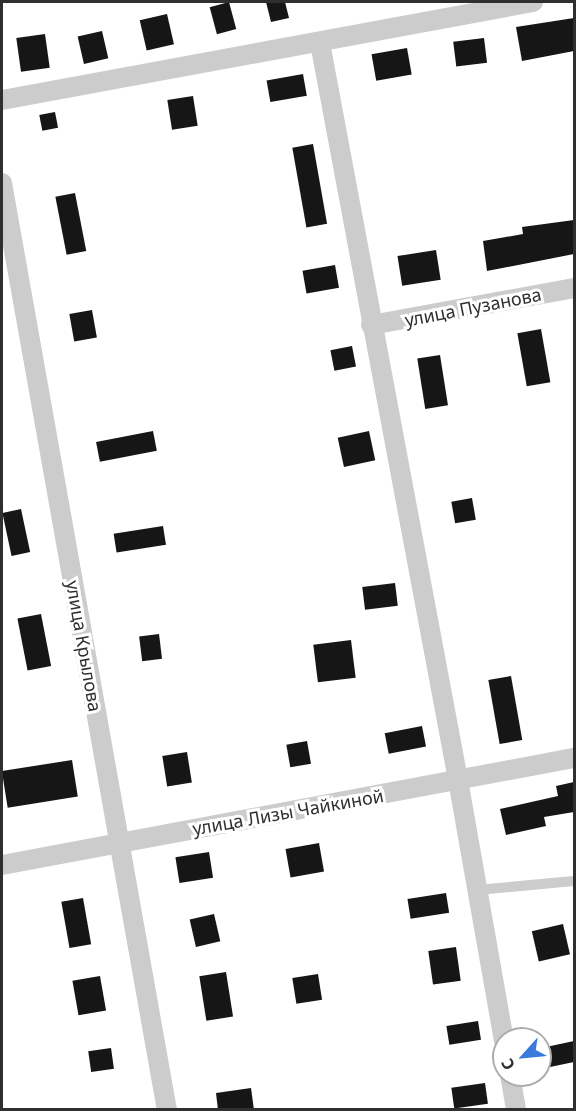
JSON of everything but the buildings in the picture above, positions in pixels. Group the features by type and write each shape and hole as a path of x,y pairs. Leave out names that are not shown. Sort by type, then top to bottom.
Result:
{"street":[{"path":"2,100 532,2"},
{"path":"320,43 371,326 458,780 501,1027"},
{"name":"улица Крылова","path":"2,183 167,1110"},
{"name":"улица Пузанова","path":"371,326 574,288"},
{"name":"улица Лизы Чайкиной","path":"2,864 574,759"},
{"path":"512,1087 516,1110"}],"lane":[{"path":"477,890 574,881"}]}
